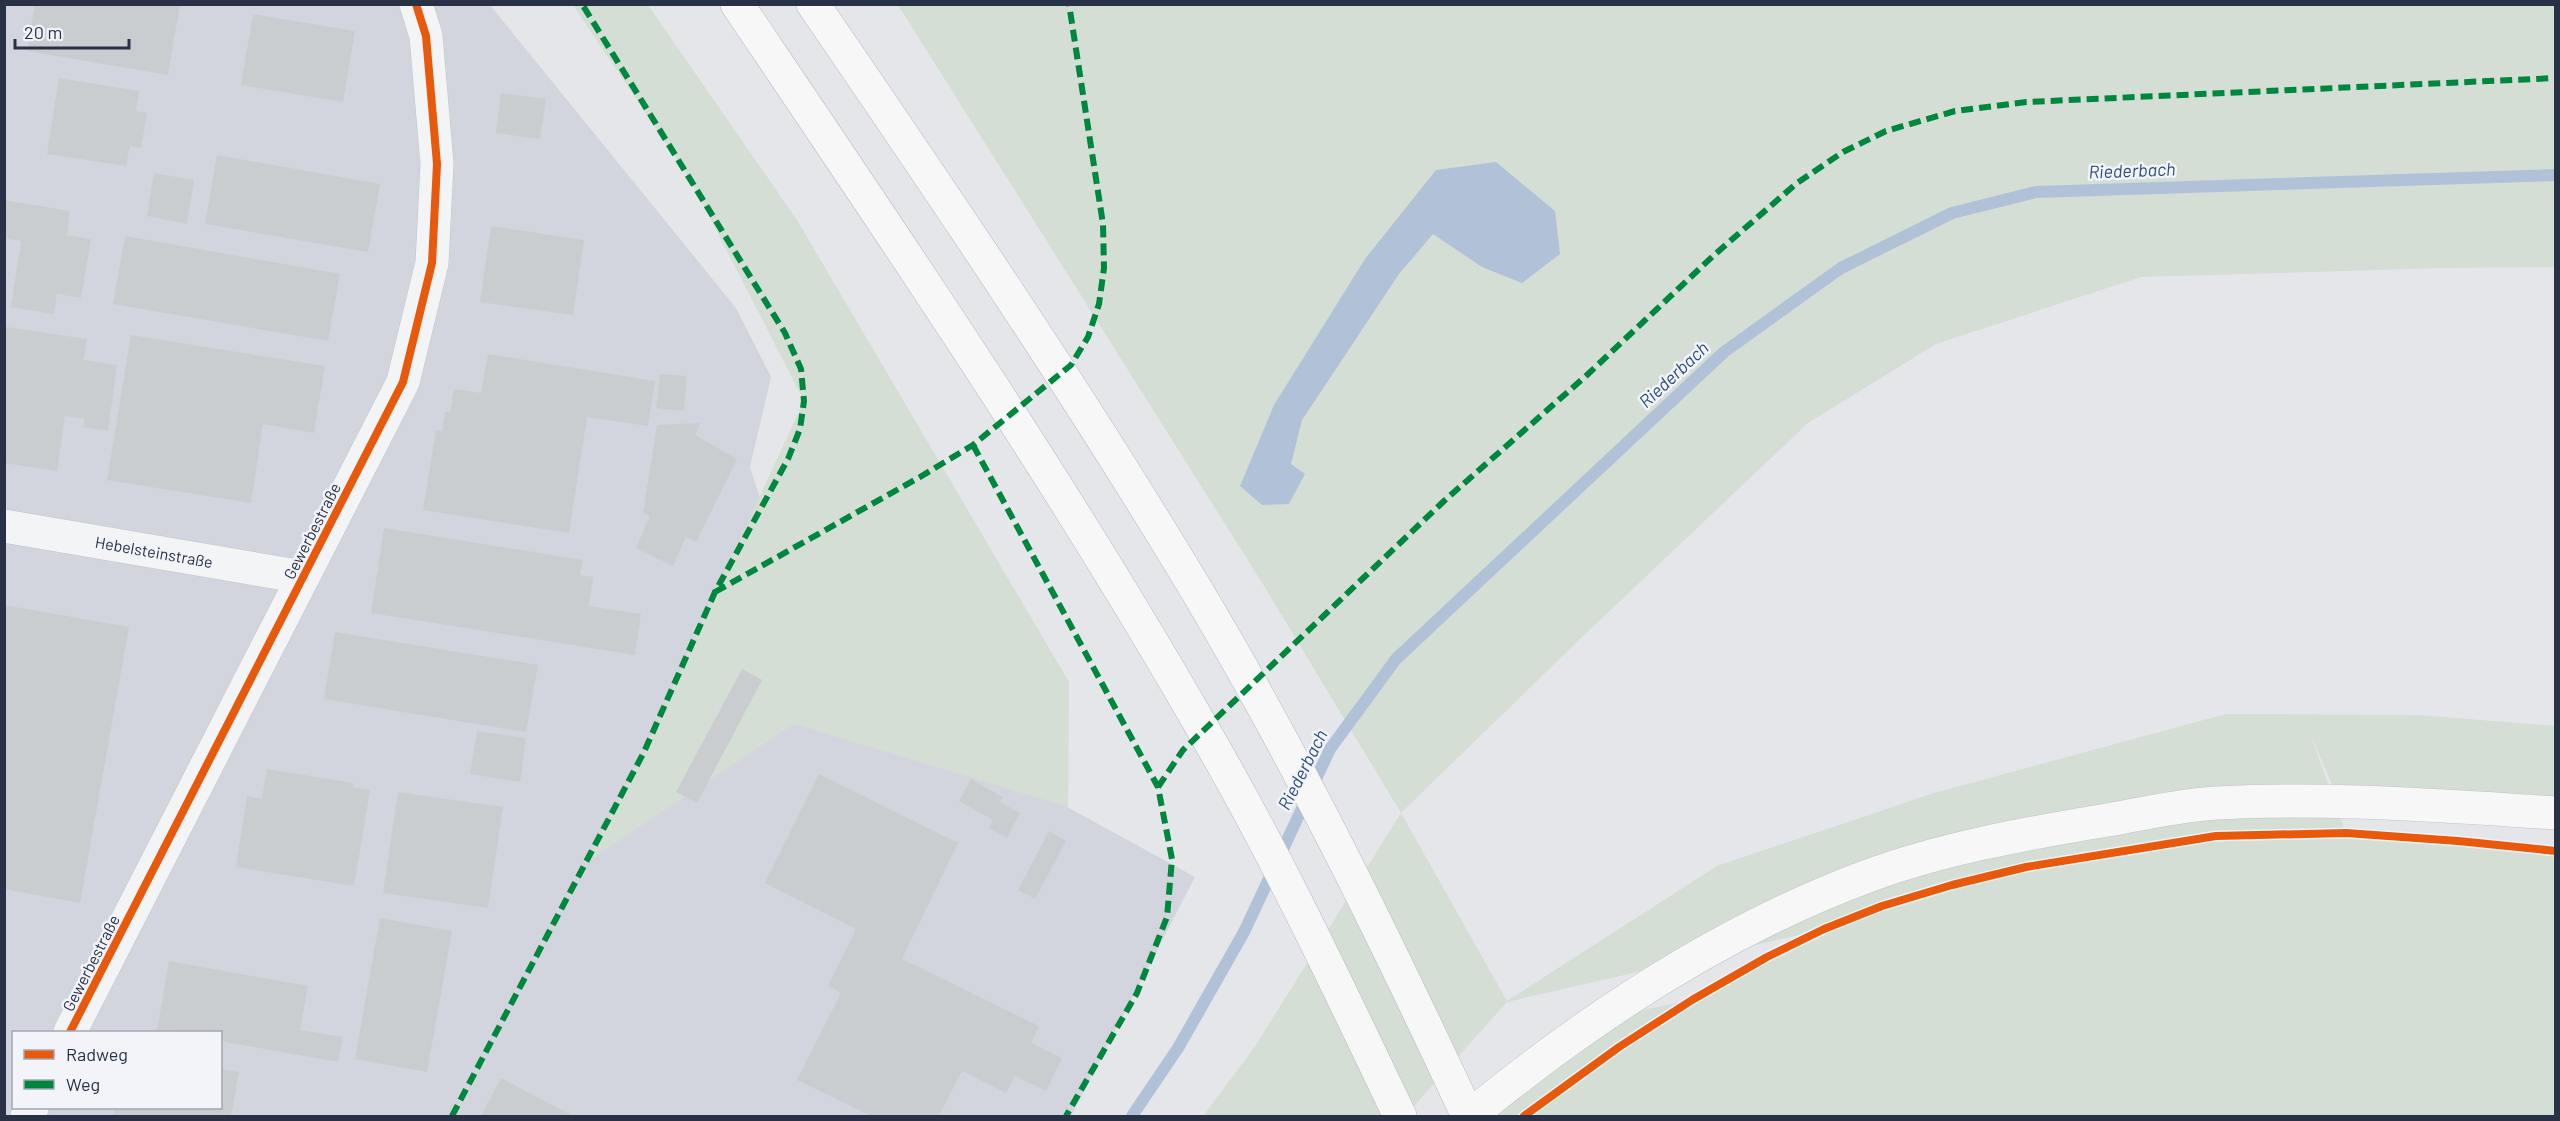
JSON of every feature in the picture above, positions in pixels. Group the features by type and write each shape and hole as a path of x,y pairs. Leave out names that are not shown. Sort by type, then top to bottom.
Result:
{"main road":[{"path":"737,4 965,347 1140,622 1283,874 1400,1116"},
{"path":"813,4 1105,444 1198,592 1270,719 1345,862 1469,1116 1598,1019 1748,928 1860,879 1940,853 2021,834 2213,803 2339,801 2556,813"}],"street":[{"name":"Gewerbestraße","path":"71,1031 403,382 432,263 437,164 426,36 416,4"},
{"name":"Hebelsteinstraße","path":"4,526 303,577"}],"shaded area":[{"path":"5,5 490,5 736,308 771,377 750,467 815,669 1195,877 1071,1116 5,1116"},
{"path":"573,5 648,5 797,220 1069,682 1068,807 794,724 584,864 644,752 804,401 690,179"},
{"path":"898,5 2555,5 2555,267 2141,277 1936,344 1808,423 1401,813 1266,589"},
{"path":"2226,714 2419,715 2555,726 2555,813 2339,801 2309,731 2346,833 2555,851 2555,1116 1483,1116 1598,1019 1692,1000 1820,930 1507,1002 1405,1116 1203,1116 1254,1048 1401,813 1507,1001 1717,866 1934,793"}],"water":[{"path":"1496,162 1555,211 1560,254 1522,283 1482,267 1433,234 1399,274 1302,420 1291,464 1305,474 1289,504 1262,505 1240,486 1274,405 1365,259 1436,170"}],"building":[{"path":"35,4 180,4 168,75 27,51"},
{"path":"253,14 355,31 343,102 241,85"},
{"path":"59,78 139,91 136,111 147,113 141,148 130,146 126,166 47,154"},
{"path":"501,93 546,99 540,139 496,133"},
{"path":"217,155 380,184 368,252 205,224"},
{"path":"154,173 194,180 187,224 147,216"},
{"path":"4,200 70,211 67,235 91,239 81,298 57,294 54,314 11,307 21,241 4,238"},
{"path":"491,226 584,240 573,315 480,302"},
{"path":"125,236 340,274 328,341 113,304"},
{"path":"4,328 87,339 84,360 117,365 108,431 83,427 85,419 65,416 57,471 4,463"},
{"path":"131,335 325,366 314,433 263,424 251,503 107,480"},
{"path":"488,354 655,381 648,426 587,417 569,533 423,510 436,430 442,431 445,412 450,412 454,389 481,393"},
{"path":"660,374 687,376 684,411 656,408"},
{"path":"700,423 695,435 737,459 696,542 686,537 673,566 636,548 650,516 643,513 657,425"},
{"path":"384,528 583,560 580,575 593,577 589,606 641,614 635,655 371,613"},
{"path":"4,605 129,627 80,903 4,889"},
{"path":"335,632 538,665 526,732 324,699"},
{"path":"742,669 762,680 697,803 676,792"},
{"path":"477,731 526,738 520,782 470,774"},
{"path":"267,769 353,783 353,787 370,790 354,886 236,867 247,796 262,799"},
{"path":"819,774 958,843 902,959 1039,1026 1031,1043 1062,1058 1046,1091 1015,1076 1006,1093 962,1071 939,1116 871,1116 797,1080 841,993 828,986 856,929 765,883"},
{"path":"971,779 1003,797 1000,802 1020,813 1007,838 989,828 993,820 959,801"},
{"path":"398,792 503,807 488,908 383,893"},
{"path":"1049,831 1066,841 1035,899 1018,890"},
{"path":"380,918 452,931 427,1072 355,1059"},
{"path":"169,961 308,986 300,1030 343,1037 338,1062 222,1041 222,1031 157,1030"},
{"path":"222,1069 239,1072 231,1116 113,1116 115,1109 222,1109"},
{"path":"501,1078 573,1116 481,1116"}],"waterway":[{"name":"Riederbach","path":"1132,1116 1178,1048 1244,932 1330,749 1396,659 1724,352 1841,268 1952,213 2036,192 2556,175"}],"marked path":[{"path":"452,1116 644,752 715,592 788,459 800,429 804,401 801,369 785,333 582,4"},
{"path":"715,592 973,445 1071,365 1088,337 1099,304 1104,268 1103,224 1069,4"},
{"path":"1158,787 1183,750 1444,501 1587,375 1713,256 1797,183 1843,152 1886,131 1955,111 2026,102 2556,78"},
{"path":"973,445 1158,787 1172,859 1167,917 1137,993 1066,1116"}],"cycle path":[{"path":"71,1031 403,382 432,263 437,164 426,36 416,4"},
{"path":"1524,1116 1619,1047 1692,1000 1767,957 1824,929 1882,906 1952,885 2026,867 2216,836 2346,833 2556,851"}]}
